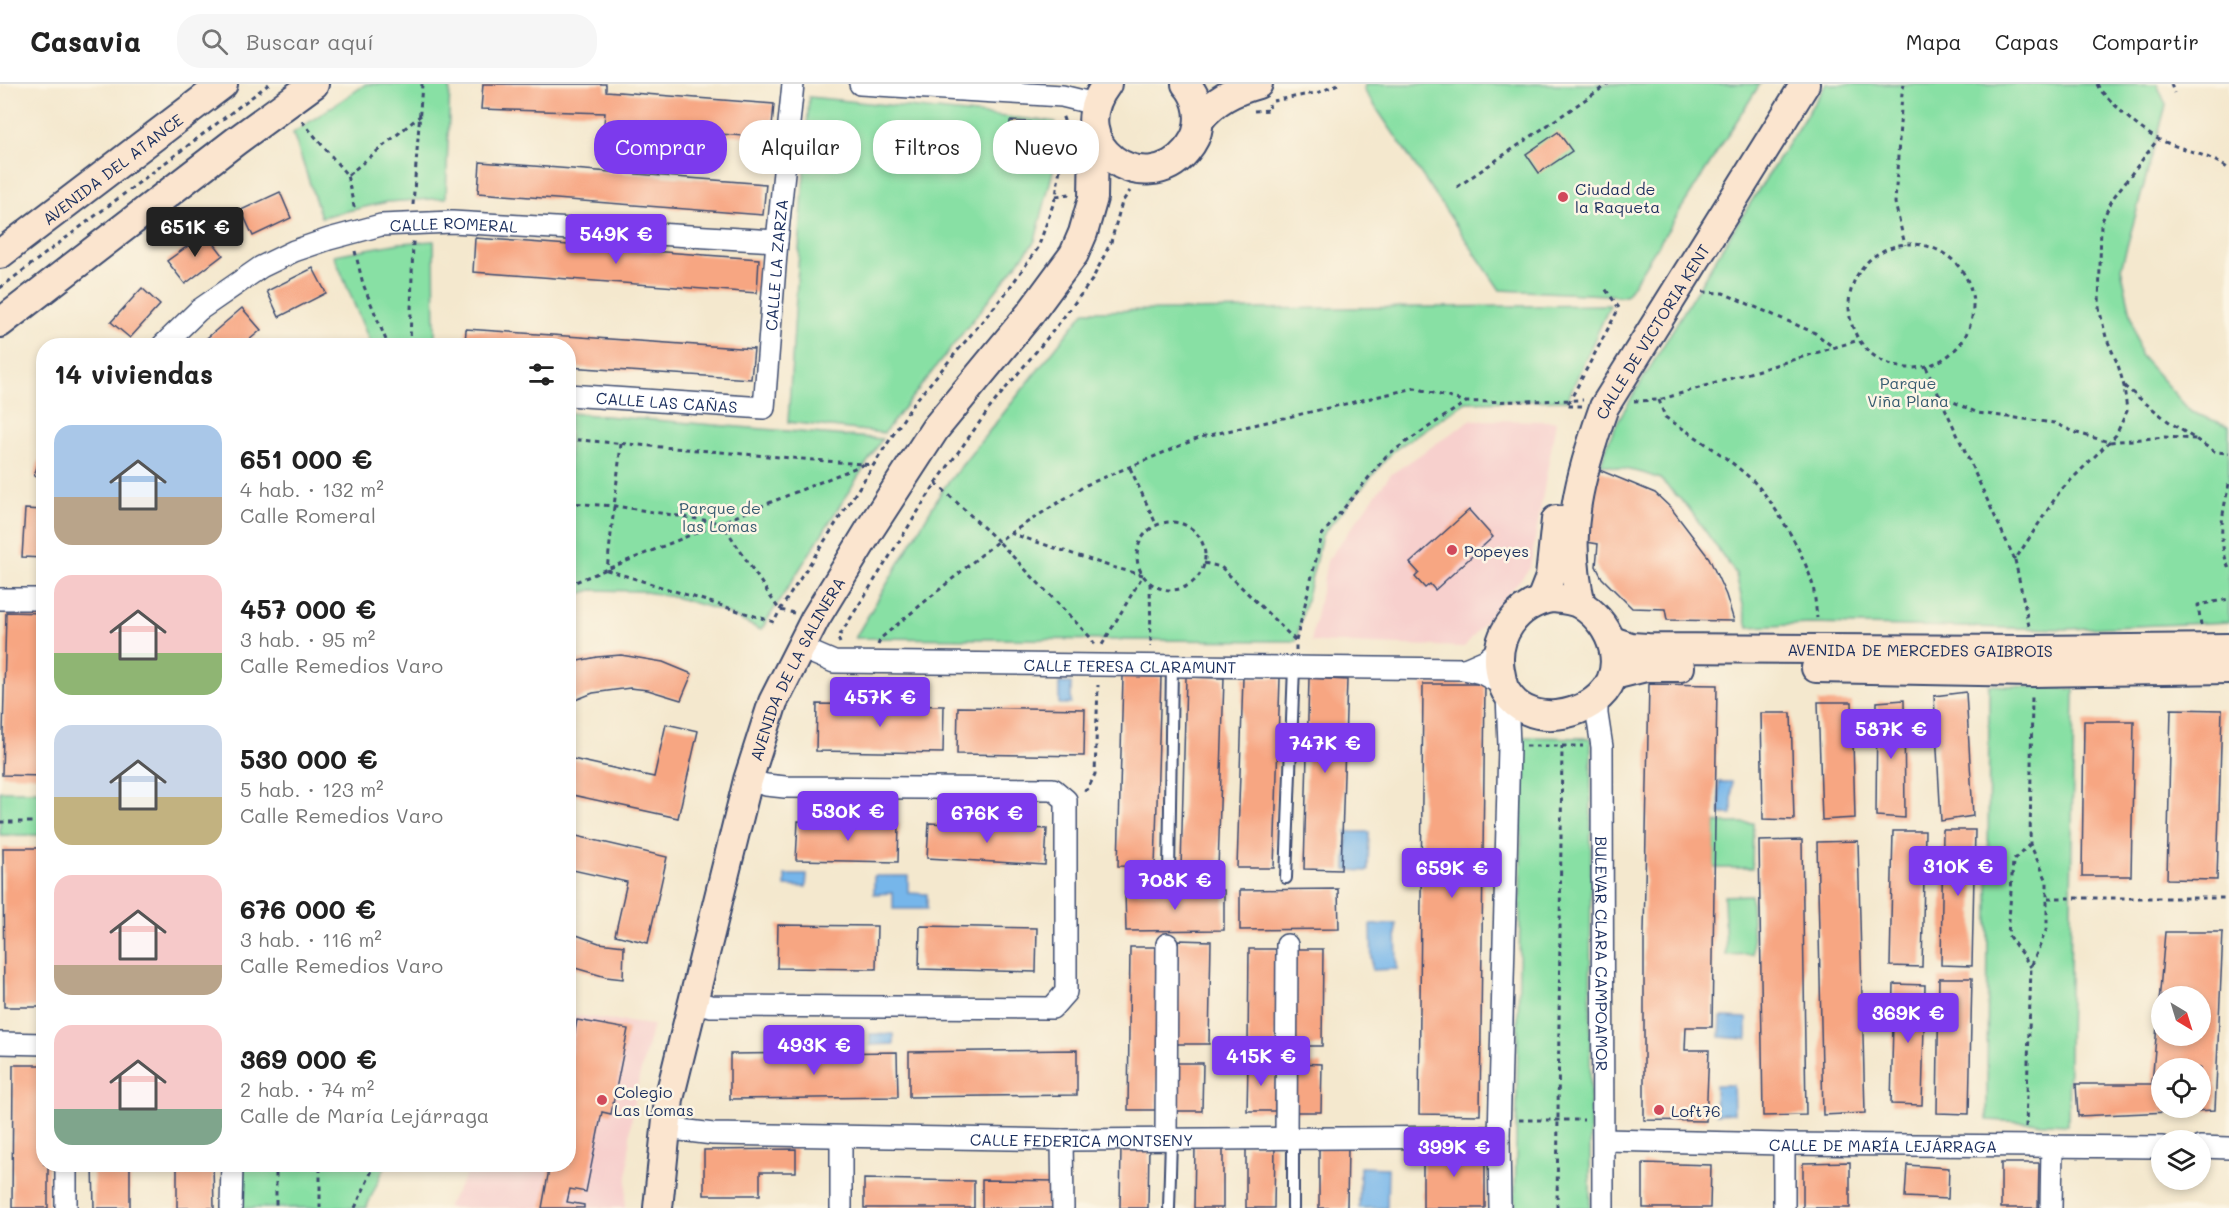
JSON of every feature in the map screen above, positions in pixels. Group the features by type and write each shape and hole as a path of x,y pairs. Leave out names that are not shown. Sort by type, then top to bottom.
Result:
{"street":[{"name":"CALLE LA ZARZA","path":"764,408 777,241 793,84"},
{"path":"863,84 1062,96 1101,94"},
{"path":"1099,144 1104,152 1129,177 1143,170 1157,169 1173,163 1192,143 1199,120 1195,96 1186,84"},
{"name":"CALLE DE VICTORIA KENT","path":"1541,600 1550,577 1565,459 1587,402 1783,84"},
{"name":"CALLE DE VICTORIA KENT","path":"1581,604 1575,578 1573,554 1575,512 1584,462 1587,402 1677,289 1805,84"},
{"name":"AVENIDA DEL ATANCE","path":"0,254 221,111 299,89"},
{"name":"AVENIDA DE LA SALINERA","path":"1097,120 1101,94"},
{"path":"1199,120 1225,96 1255,95"},
{"name":"AVENIDA DEL ATANCE","path":"0,323 221,111"},
{"name":"AVENIDA DE LA SALINERA","path":"1093,174 1093,198"},
{"name":"AVENIDA DE LA SALINERA","path":"658,1208 669,1099 748,780 773,702 815,619 935,429 1029,315 1074,254 1098,188 1109,175 1129,177"},
{"name":"CALLE ROMERAL","path":"170,338 199,310 261,267 294,251 328,239 381,225 452,222 777,241"},
{"name":"CALLE LAS CAÑAS","path":"576,396 764,408"},
{"path":"0,599 36,599"},
{"path":"1500,1208 1499,1129 1509,746 1499,649 1505,631 1517,616 1541,600 1559,599 1581,604 1603,626 1616,653 1614,675 1609,688 1585,709 1556,716 1530,711 1518,704 1505,690"},
{"name":"AVENIDA DE MERCEDES GAIBROIS","path":"1611,641 1631,647 1647,648 2032,653 2229,669"},
{"name":"CALLE TERESA CLARAMUNT","path":"800,647 834,662 1465,669 1481,673 1505,690"},
{"name":"AVENIDA DE MERCEDES GAIBROIS","path":"1614,675 1646,667 2229,648"},
{"name":"CALLE TERESA CLARAMUNT","path":"1465,669 1486,660 1499,649"},
{"name":"BULEVAR CLARA CAMPOAMOR","path":"1598,699 1597,714 1602,747 1603,1208"},
{"path":"693,1002 711,1006 1052,1008 1066,992 1066,800 1053,789 785,787 748,780"},
{"path":"1167,944 1169,1139"},
{"path":"1287,945 1290,1138"},
{"path":"0,1043 36,1044"},
{"name":"CALLE FEDERICA MONTSENY","path":"665,1128 713,1134 841,1138 1062,1140 1290,1138 1499,1129"},
{"name":"CALLE DE MARÍA LEJÁRRAGA","path":"1604,1130 1784,1144 2151,1147"},
{"path":"841,1138 841,1208"},
{"path":"1062,1140 1063,1208"},
{"path":"1784,1144 1784,1208"},
{"path":"2051,1208 2052,1146"},
{"path":"2211,1147 2229,1148"},
{"path":"66,1172 66,1208"},
{"path":"231,1208 232,1172"}],"lane":[{"path":"1169,876 1172,665"},
{"path":"1286,878 1294,667"},
{"path":"1290,1138 1293,1208"},
{"path":"1169,1139 1169,1208"}],"path":[{"path":"1255,95 1320,92 1338,84"},
{"path":"1457,187 1608,84"},
{"path":"1904,84 1895,203 1905,245"},
{"path":"2097,84 2131,122 2158,139 2217,160 2229,169"},
{"path":"2171,84 2174,93"},
{"path":"0,288 221,111 299,89 333,156 347,175 356,215"},
{"path":"607,570 774,622 913,404 1005,294 1038,248 1056,196 1065,133 1063,116 1047,108 1048,95"},
{"path":"347,175 420,115"},
{"path":"2015,560 2060,491 2116,435 2127,411 2124,386 2106,337 2099,308 2101,223 2113,198 2158,139"},
{"path":"842,647 838,638 936,483 992,405 1092,280 1111,242 1122,202 1127,193 1129,177"},
{"path":"353,244 363,285 385,338"},
{"path":"1914,244 1933,248 1951,258 1964,272 1972,290 1974,310 1970,330 1959,347 1944,360 1926,367 1906,369 1888,365 1871,355 1858,340 1851,323 1849,303 1853,285 1862,268 1876,255 1894,246 1914,244"},
{"path":"1587,402 1619,308 1604,287"},
{"path":"1677,289 1723,293 1815,333 1834,348"},
{"path":"887,649 876,649 881,638 998,541 1086,485 1201,437 1415,388 1466,402 1659,400 1858,340"},
{"path":"1926,367 2015,560 2032,653 2030,844 2047,881 2047,928 2031,967 2025,1146"},
{"path":"2124,386 2168,421 2215,452 2229,453"},
{"path":"1938,396 1978,413 2054,423 2109,442 2165,437 2196,439"},
{"path":"1659,400 1665,417 1705,442 1753,480 1775,509 1799,552 1813,585 1817,618"},
{"path":"1204,563 1221,567 1296,641 1322,535 1387,455 1466,402"},
{"path":"576,441 873,465"},
{"path":"607,570 616,506 621,444"},
{"path":"576,582 867,463"},
{"path":"1130,468 1157,526"},
{"path":"936,483 998,541"},
{"path":"2229,484 2221,520 2222,551 2229,569"},
{"path":"576,504 616,506 722,522 780,610 815,619"},
{"path":"1168,522 1192,529 1205,550 1204,563 1193,582 1183,588 1172,590 1150,583 1138,564 1138,553 1147,532 1168,522"},
{"path":"1010,533 1143,575"},
{"path":"1098,652 1143,575"},
{"path":"1150,583 1151,652"},
{"path":"1509,746 1602,747"},
{"path":"1557,1208 1562,746"},
{"path":"0,822 36,822"},
{"path":"2030,844 2013,861 2008,935 2031,967"},
{"path":"2047,897 2229,898"},
{"path":"1499,1129 1559,1119 1604,1130"},
{"path":"276,1172 276,1208"},
{"path":"320,1172 320,1208"},
{"path":"355,1208 371,1172"}],"shaded area":[{"path":"1471,420 1556,421 1530,568 1464,647 1311,642 1327,561 1390,475"},
{"name":"Colegio Las Lomas","path":"576,1016 653,1025 639,1078 631,1122 625,1208 446,1208 468,1172 576,1172"}],"green space":[{"path":"366,84 450,84 446,198 387,202 321,217 293,133"},
{"name":"Ciudad de la Raqueta","path":"1365,84 1760,84 1626,296 1500,290 1364,90"},
{"name":"Parque Viña Plana","path":"1826,84 2157,84 2166,105 2121,268 2140,355 2191,412 2229,426 2229,622 2066,629 1810,624 1748,627 1736,574 1688,507 1660,479 1601,464 1620,417 1732,232"},
{"path":"809,97 1035,120 993,120 993,174 1052,174 1035,241 884,433 788,422 804,174 861,174 861,120 808,120"},
{"path":"434,241 435,338 368,338 334,255 400,243"},
{"path":"1610,305 1567,400 1466,402 1393,451 1322,535 1296,641 855,638 943,489 1085,311"},
{"name":"Parque de las Lomas","path":"576,414 882,439 761,630 719,610 674,597 640,591 592,590 576,595"},
{"path":"1989,685 2074,689 2068,1124 1987,1120"},
{"path":"1523,737 1591,738 1590,1208 1515,1208"},
{"path":"0,791 36,791 36,835 0,835"},
{"path":"1715,823 1753,823 1752,868 1714,868"},
{"path":"1751,895 1753,954 1726,955 1724,896"},
{"path":"244,1172 382,1172 366,1208 243,1208"}],"water":[{"path":"879,680 890,680 890,698 878,698"},
{"path":"1059,683 1071,683 1071,704 1059,704"},
{"path":"1719,782 1732,782 1732,814 1720,814"},
{"path":"1347,832 1369,832 1368,871 1346,870"},
{"path":"785,875 807,875 806,887 785,886"},
{"path":"874,876 908,876 908,893 927,894 927,909 893,909 893,893 874,894"},
{"path":"1396,924 1397,969 1372,970 1371,925"},
{"path":"1721,1017 1747,1018 1747,1039 1720,1037"},
{"path":"870,1034 894,1034 894,1044 870,1045"},
{"path":"1715,1085 1733,1085 1734,1113 1716,1114"},
{"path":"1360,1167 1388,1168 1387,1208 1359,1208"}],"building":[{"path":"483,84 606,84 606,91 774,104 773,120 739,120 739,136 727,135 727,120 604,120 605,113 481,109"},
{"path":"1558,132 1572,151 1539,173 1526,154"},
{"path":"480,162 594,171 594,174 636,174 766,184 763,215 478,193"},
{"path":"280,192 291,218 253,236 241,210"},
{"path":"206,233 223,255 185,284 167,261"},
{"path":"475,238 759,259 757,293 473,272"},
{"path":"313,268 326,293 279,317 267,291"},
{"path":"142,288 160,305 130,338 111,322"},
{"path":"242,308 261,330 251,338 207,338"},
{"path":"466,329 754,349 751,379 576,368 576,338 465,338"},
{"path":"1597,469 1655,493 1671,508 1709,558 1726,595 1734,621 1667,620 1665,609 1632,608 1602,578 1596,566 1598,544 1586,542"},
{"path":"25,509 36,510 36,558 22,557"},
{"name":"Popeyes","path":"1469,510 1493,537 1435,590 1430,584 1425,588 1415,577 1419,573 1410,563"},
{"path":"6,612 36,613 36,776 2,775"},
{"path":"621,655 663,662 692,674 681,700 648,690 630,688 593,693 576,700 576,661"},
{"path":"1123,676 1161,677 1155,867 1118,866"},
{"path":"1186,677 1224,678 1218,869 1181,868"},
{"path":"1243,677 1280,678 1274,868 1237,868"},
{"path":"1309,678 1347,680 1341,870 1304,869"},
{"path":"1423,684 1485,684 1480,1115 1419,1114"},
{"path":"1649,684 1717,685 1712,1027 1686,1027 1685,1050 1709,1050 1706,1121 1644,1120 1644,933"},
{"path":"1966,692 1973,816 1941,821 1934,696"},
{"path":"1904,700 1905,818 1876,816 1877,702"},
{"path":"1818,702 1852,702 1855,818 1822,820"},
{"path":"817,704 944,706 943,753 816,751"},
{"path":"958,707 1085,709 1084,756 957,754"},
{"path":"2171,709 2222,710 2217,880 2167,879"},
{"path":"1761,713 1791,713 1794,820 1763,819"},
{"path":"2084,721 2134,721 2131,876 2082,876"},
{"path":"666,724 698,731 678,818 576,796 576,760 654,777"},
{"path":"798,821 899,824 898,862 796,860"},
{"path":"929,823 1047,829 1045,865 927,858"},
{"path":"1943,830 1975,830 1972,966 1941,965"},
{"path":"1893,831 1925,831 1922,967 1890,966"},
{"path":"576,836 667,857 648,943 615,935 627,882 576,871"},
{"path":"1802,840 1806,1115 1763,1116 1759,841"},
{"path":"1858,841 1865,1113 1823,1115 1817,842"},
{"path":"3,848 36,848 36,1007 4,1007"},
{"path":"1338,889 1339,929 1240,930 1240,890"},
{"path":"1224,890 1224,930 1126,931 1125,892"},
{"path":"778,925 877,926 876,969 777,968"},
{"path":"920,926 1037,928 1036,972 919,969"},
{"path":"2165,932 2223,932 2215,1110 2211,1110 2211,1058 2154,1058 2155,1046 2211,1046 2211,986 2160,986"},
{"path":"576,935 599,943 624,946 623,979 606,977 576,968"},
{"path":"1178,940 1211,941 1209,1044 1176,1044"},
{"path":"1130,947 1158,947 1157,1110 1128,1110"},
{"path":"1249,949 1277,949 1276,1046 1248,1046"},
{"path":"1295,949 1323,949 1322,1046 1294,1046"},
{"path":"1939,978 1972,978 1969,1114 1937,1113"},
{"path":"1894,984 1925,985 1922,1105 1891,1104"},
{"path":"577,1020 628,1029 611,1114 602,1112 586,1192 570,1189 567,1202 584,1205 584,1208 542,1208 549,1172 576,1172"},
{"path":"1077,1050 1077,1095 909,1097 909,1052"},
{"path":"897,1052 898,1097 730,1099 730,1054"},
{"path":"1174,1063 1203,1063 1202,1111 1174,1111"},
{"path":"1248,1063 1276,1063 1275,1111 1247,1111"},
{"path":"1294,1063 1322,1064 1321,1112 1293,1112"},
{"path":"13,1065 36,1065 36,1172 48,1172 48,1208 12,1208"},
{"path":"2076,1084 2151,1084 2151,1113 2078,1116"},
{"path":"1121,1145 1149,1145 1148,1208 1120,1208"},
{"path":"1246,1145 1275,1145 1274,1208 1246,1208"},
{"path":"1195,1146 1223,1146 1223,1208 1194,1208"},
{"path":"1319,1147 1348,1147 1347,1208 1319,1208"},
{"path":"1485,1147 1485,1208 1423,1208 1423,1149"},
{"path":"796,1149 796,1172 760,1172 760,1195 704,1195 704,1150"},
{"path":"1850,1162 1850,1208 1803,1208 1803,1163"},
{"path":"1643,1163 1711,1165 1710,1208 1643,1208"},
{"path":"2001,1163 2039,1163 2038,1208 2001,1208"},
{"path":"1907,1165 1949,1168 1948,1199 1905,1197"},
{"path":"93,1172 130,1172 130,1208 94,1208"},
{"path":"177,1172 213,1172 214,1208 177,1208"},
{"path":"864,1179 974,1181 974,1208 864,1208"},
{"path":"982,1180 1056,1181 1055,1208 982,1208"}],"place":[{"name":"Ciudad de la Raqueta","path":"1563,197"},
{"name":"Popeyes","path":"1452,550"},
{"name":"Colegio Las Lomas","path":"602,1100"},
{"name":"Loft76","path":"1659,1110"}]}
